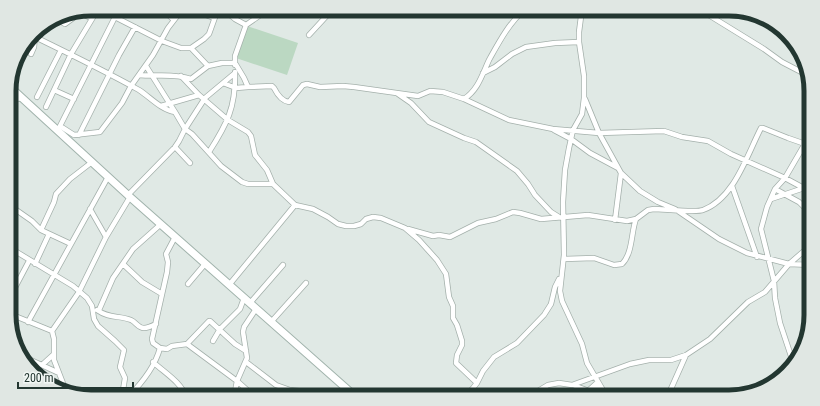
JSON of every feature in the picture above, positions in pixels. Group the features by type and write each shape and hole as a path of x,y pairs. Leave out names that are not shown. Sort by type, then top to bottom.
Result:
{"street":[{"path":"46,107 70,54 91,18 87,16"},
{"path":"170,16 174,20"},
{"path":"59,128 74,135 100,132 122,103 131,86 146,66 168,28 177,16"},
{"path":"59,128 115,17 181,48 191,48 209,34 214,18 208,16"},
{"path":"231,16 246,25"},
{"path":"209,152 228,120 236,88 235,56 246,25 259,16"},
{"path":"309,35 327,16"},
{"path":"464,99 472,92 482,78 483,73 507,29 518,16"},
{"path":"581,16 579,42 584,76 584,98 582,114 573,130 565,170 562,216 564,258 560,291 562,300 582,344 587,363 594,377 604,390"},
{"path":"710,16 764,49 782,62 801,70"},
{"path":"62,22 65,24 73,18"},
{"path":"79,135 134,27"},
{"path":"39,37 144,93 161,106 175,112"},
{"path":"31,54 34,42"},
{"path":"483,73 495,67 512,54 526,47 554,43 579,42"},
{"path":"191,48 208,66"},
{"path":"37,97 61,50"},
{"path":"139,75 170,75 193,78 208,66 222,63 235,63"},
{"path":"235,63 248,87"},
{"path":"146,66 185,129 192,134 200,145 209,152 221,166 242,182 248,184 273,184"},
{"path":"63,384 53,355 54,342 52,331 79,292 106,237 129,196 175,147 205,98 235,73"},
{"path":"181,76 199,95 205,98 228,120 248,132 251,136 255,155 267,170 273,184 295,205 313,209 338,224 346,226 361,224 373,217 381,218 404,228 433,236 439,235 450,237 478,223 496,219 513,212 541,218 588,215 627,221 636,219 648,210 703,210 723,197 732,186 762,128 804,144"},
{"path":"223,83 236,88 272,86 277,94 285,101 289,102 303,85 307,84 320,87 343,86 418,96 435,91 464,99 509,120 553,129 573,130 598,134 664,131 682,137 710,141 731,154 746,159 804,188"},
{"path":"16,88 23,98 59,128 108,177 348,390"},
{"path":"54,90 74,99"},
{"path":"397,93 411,103 430,122 476,142 517,171 535,195 551,212 562,216"},
{"path":"161,106 199,95"},
{"path":"16,99 23,98"},
{"path":"584,98 598,134 620,171 615,220"},
{"path":"553,129 571,139 590,154 620,171 646,195 675,209 719,239 757,257 789,264 804,265"},
{"path":"175,147 190,163"},
{"path":"791,357 780,323 775,298 774,281 761,229 767,207 775,188 785,178 804,151"},
{"path":"41,230 54,202 56,194 70,179 92,162"},
{"path":"28,322 108,177"},
{"path":"732,186 757,257"},
{"path":"775,188 799,202 804,207"},
{"path":"771,199 804,188"},
{"path":"229,285 295,205"},
{"path":"16,209 41,230 71,244"},
{"path":"90,209 106,237"},
{"path":"564,258 594,258 614,265 622,264 627,256 633,226 636,219"},
{"path":"98,310 113,278 133,249 161,224"},
{"path":"404,228 419,240 438,260 446,274 453,306 453,318 462,341 456,363 477,383"},
{"path":"35,264 49,234"},
{"path":"175,236 166,254 168,262 167,272 152,339 153,343 160,348 167,349 172,346 187,344 210,321 220,328 235,344 246,351"},
{"path":"572,385 630,364 649,360 671,360 686,355 710,339 748,302 765,292 789,264 804,251"},
{"path":"16,253 54,275 87,298 92,306 94,319 98,326 124,350 120,367 125,378 123,390"},
{"path":"16,286 29,261"},
{"path":"123,264 142,282 162,294"},
{"path":"188,284 205,264"},
{"path":"213,341 220,328 283,265"},
{"path":"471,390 494,357 517,343 544,315 551,304 555,287 561,275"},
{"path":"271,322 306,283"},
{"path":"92,306 109,316 131,320 139,327 149,328 156,324"},
{"path":"235,390 237,381 246,362 243,332 244,327 256,309"},
{"path":"16,317 52,331"},
{"path":"187,344 247,390"},
{"path":"134,390 148,375 160,348"},
{"path":"42,365 53,355"},
{"path":"670,390 686,355"},
{"path":"30,360 59,373"},
{"path":"153,362 183,390"},
{"path":"246,362 276,385 290,390"},
{"path":"589,390 598,382"},
{"path":"597,390 598,382"},
{"path":"540,390 548,385 559,383 572,385 585,390"}],"green space":[{"path":"247,26 298,43 287,75 236,58"}]}
